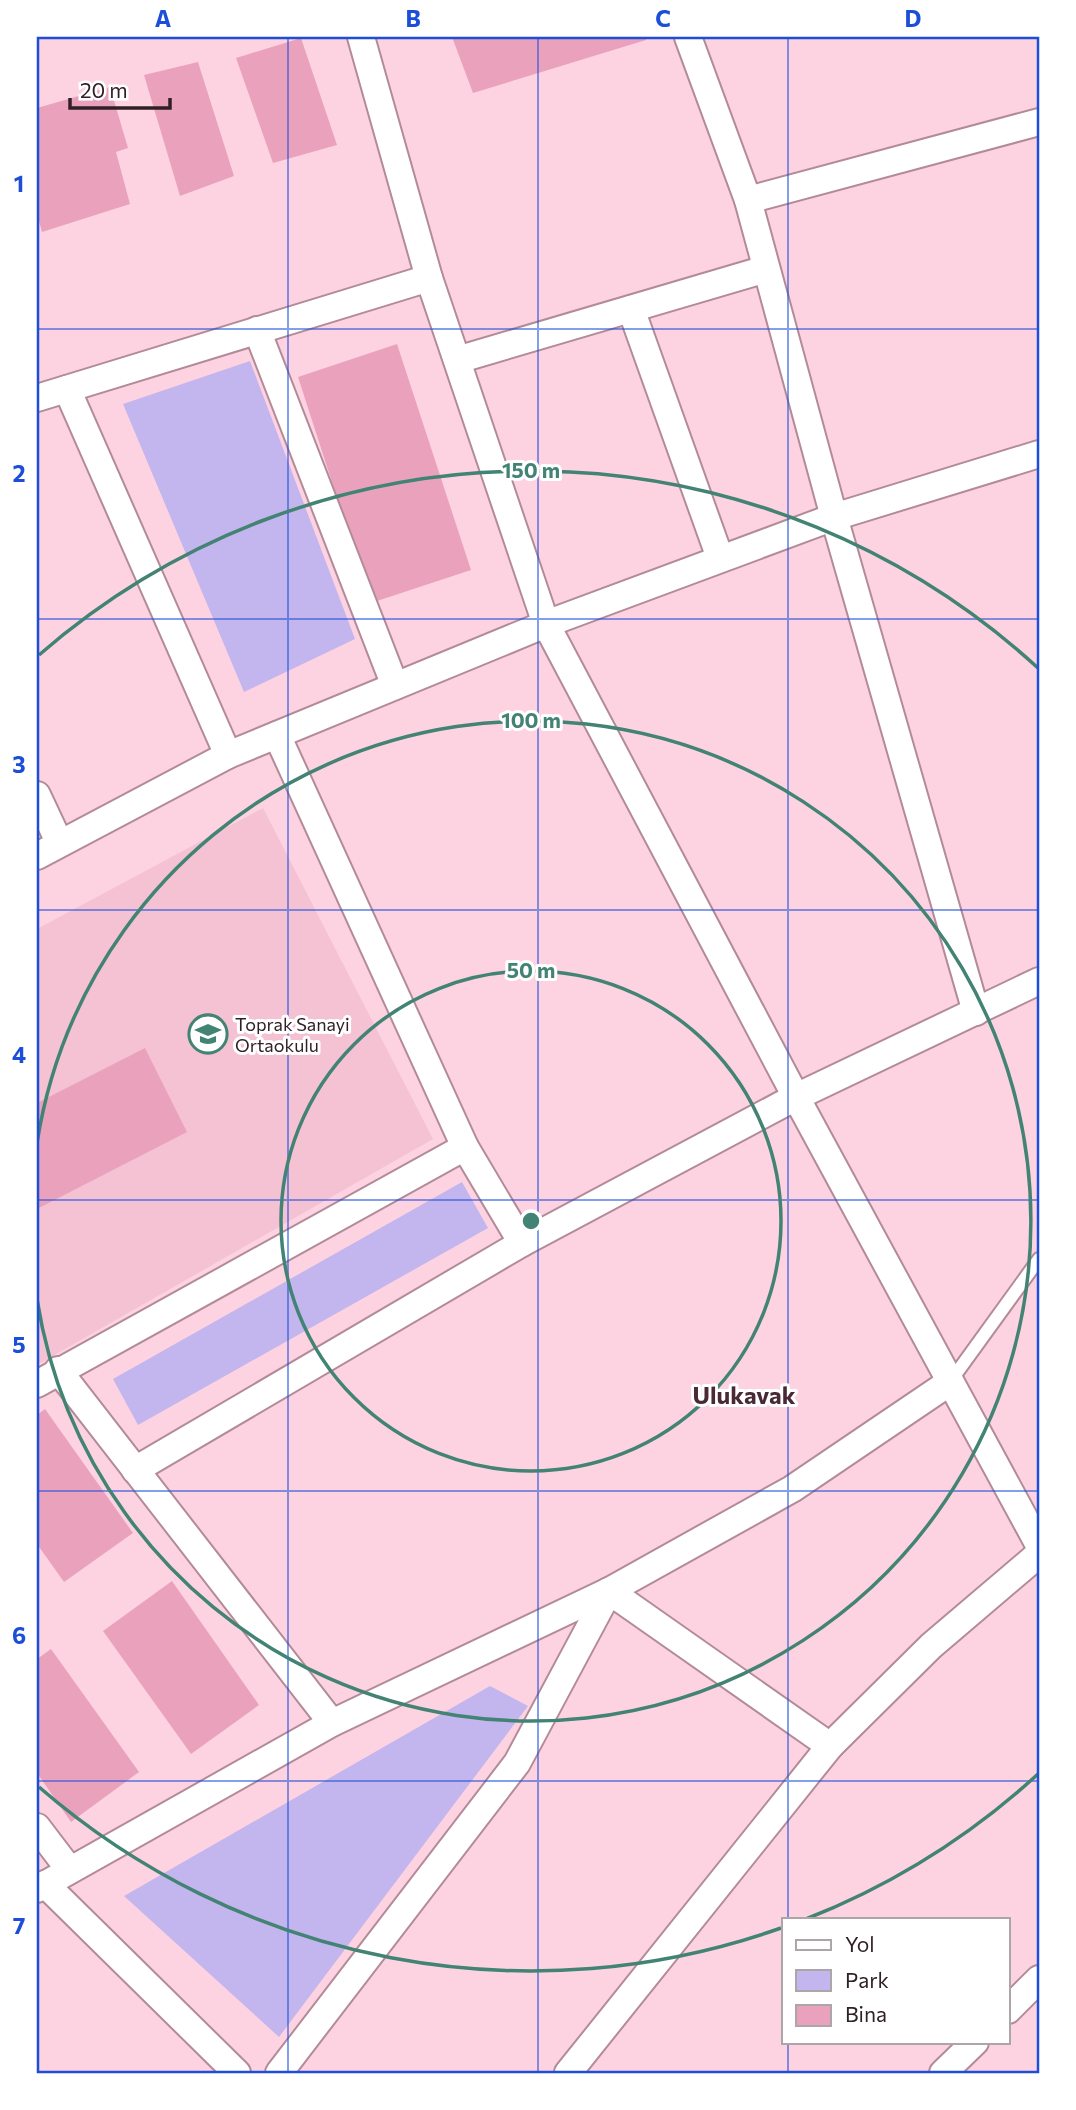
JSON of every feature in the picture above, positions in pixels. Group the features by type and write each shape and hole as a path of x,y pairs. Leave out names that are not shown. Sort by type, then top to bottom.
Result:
{"street":[{"path":"361,37 429,278 546,624 796,1097 1039,1545"},
{"path":"688,37 748,200 834,517 976,1012"},
{"path":"748,200 1039,122"},
{"path":"457,360 766,269"},
{"path":"37,398 429,278"},
{"path":"631,309 720,558"},
{"path":"257,330 395,686"},
{"path":"67,389 228,755"},
{"path":"37,795 48,849 228,755 546,624 834,517 1039,454"},
{"path":"276,735 465,1147 522,1243"},
{"path":"135,1470 522,1243 796,1097 976,1012 1034,990"},
{"path":"332,1723 135,1470 47,1377 465,1147"},
{"path":"237,2073 41,1887 332,1723 609,1591 792,1489 950,1382"},
{"path":"568,2073 830,1746 931,1646 1039,1554"},
{"path":"609,1591 830,1746"},
{"path":"279,2073 517,1763 609,1591"},
{"path":"37,1827 69,1870"},
{"path":"1010,2008 1039,1979"},
{"path":"943,2073 973,2044"}],"lane":[{"path":"950,1382 1039,1259"}],"shaded area":[{"name":"Toprak Sanayi Ortaokulu","path":"263,808 433,1139 37,1365 37,929"}],"green space":[{"path":"250,361 355,639 244,692 123,404"},
{"path":"462,1182 488,1228 138,1425 113,1379"},
{"path":"490,1686 528,1706 279,2037 124,1896"}],"building":[{"path":"452,37 645,37 646,40 473,93"},
{"path":"301,38 337,145 273,163 236,58"},
{"path":"198,62 234,176 180,196 144,75"},
{"path":"110,87 128,148 116,152 130,204 42,232 37,214 37,108"},
{"path":"397,344 471,570 371,603 298,377"},
{"path":"145,1048 187,1132 37,1209 37,1103"},
{"path":"45,1409 133,1533 64,1582 37,1544 37,1415"},
{"path":"172,1581 259,1705 191,1754 103,1631"},
{"path":"51,1649 139,1772 71,1822 37,1773 37,1659"}],"place":[{"name":"Toprak Sanayi Ortaokulu","path":"208,1034"}],"district":[{"name":"Ulukavak","path":"744,1394"}]}
